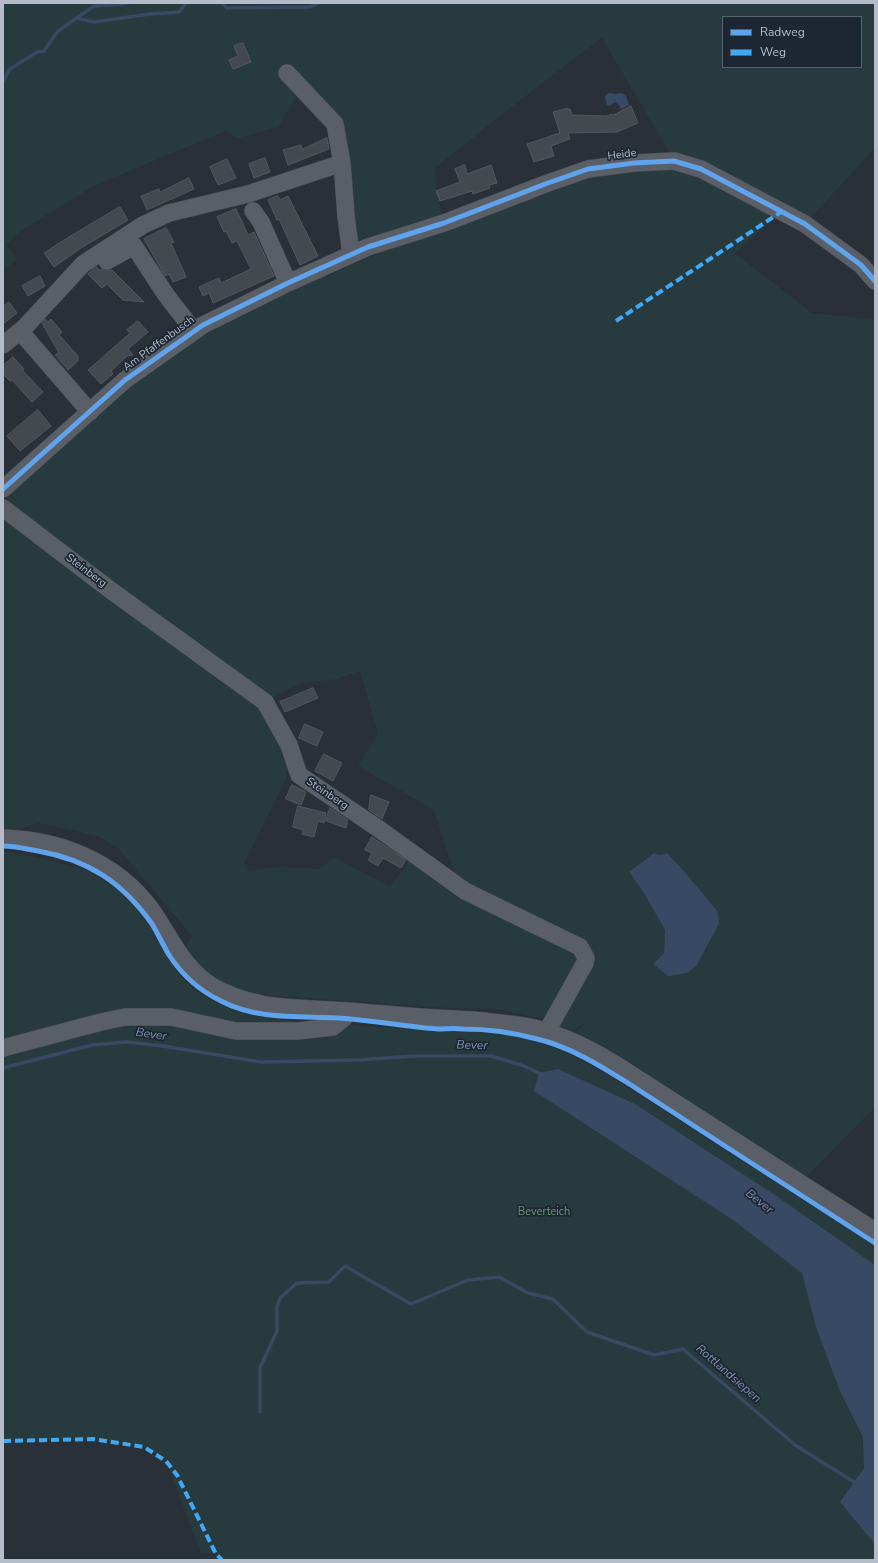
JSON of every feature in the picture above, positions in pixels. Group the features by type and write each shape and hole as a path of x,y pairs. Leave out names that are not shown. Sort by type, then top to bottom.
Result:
{"street":[{"path":"287,73 334,124 342,163 346,216 351,254"},
{"name":"Heide","path":"351,254 588,170 634,163 674,161 700,169 805,224 861,265 875,281"},
{"path":"3,345 24,328 83,264 143,225 169,213 248,194 342,163"},
{"path":"253,211 261,222 288,283"},
{"path":"107,261 134,246 166,295 194,331"},
{"name":"Am Pfaffenbusch","path":"3,489 125,380 194,331 203,325 288,283 351,254"},
{"path":"26,338 90,412"},
{"name":"Steinberg","path":"3,508 109,589 265,702 290,745 300,775 379,829 465,891 580,947 586,958 585,963 547,1031"},
{"path":"3,838 43,844 82,854 110,870 131,887 149,906 177,951 190,968 205,982 223,992 268,1006 496,1022 547,1031 587,1048 608,1059 875,1232"},
{"path":"3,1048 125,1017 171,1017 236,1031 298,1030 332,1027 344,1018 346,1011"}],"green space":[{"path":"3,3 875,3 875,148 805,224 781,212 735,253 812,313 875,320 875,1107 805,1178 622,1058 574,1034 585,1023 572,1031 557,1026 580,957 546,1019 497,1009 447,1008 276,996 248,992 230,986 213,977 198,963 185,947 192,936 119,849 98,836 38,823 14,830 3,829 3,515 249,690 289,745 286,779 244,863 248,871 279,867 319,869 334,857 390,887 414,855 465,890 452,867 434,810 358,766 378,734 360,671 338,679 302,683 269,700 8,503 8,494 72,436 164,359 216,324 375,255 444,228 634,163 674,160 602,38 515,104 434,169 442,217 365,243 355,243 335,138 301,89 278,127 238,138 225,131 92,187 21,231 6,245 18,260 3,269","holes":["654,853 660,855 667,853 673,860 668,976 653,964 664,953 665,930 644,893 629,872"]},
{"name":"Beverteich","path":"3,851 40,858 89,871 117,890 136,909 151,928 168,959 183,979 199,993 234,1011 263,1017 302,1022 421,1030 421,1025 508,1030 575,1057 608,1075 875,1246 875,1560 216,1560 216,1554 201,1553 166,1461 144,1447 93,1439 3,1444"}],"water":[{"path":"622,93 626,96 629,105 621,109 617,103 613,103 610,106 607,105 605,97 607,94"},
{"path":"654,853 660,855 667,853 718,912 719,924 696,966 687,973 668,976 653,964 664,953 665,930 644,893 629,872"},
{"path":"558,1069 635,1104 775,1195 875,1265 875,1544 840,1502 864,1468 863,1437 840,1391 817,1330 802,1273 733,1220 534,1091 539,1073"}],"building":[{"path":"243,43 251,62 233,69 229,60 238,56 234,46"},
{"path":"631,106 638,123 617,132 568,133 570,139 551,146 554,156 534,162 527,144 560,133 553,112 568,108 570,109 572,115 606,116 613,115"},
{"path":"327,138 329,149 288,165 283,150 301,145 302,149"},
{"path":"265,158 270,172 254,178 249,164"},
{"path":"227,159 236,178 218,185 210,167"},
{"path":"465,165 467,174 491,165 497,183 489,185 490,188 473,194 472,191 440,201 436,191 460,182 455,169"},
{"path":"189,178 194,189 147,210 141,196 159,189 160,192"},
{"path":"278,196 280,200 288,196 318,256 300,265 279,219 277,220 268,200"},
{"path":"120,207 128,220 81,248 54,267 44,253"},
{"path":"236,209 248,235 254,232 274,276 213,303 209,293 203,296 199,287 219,278 221,283 251,269 237,241 232,243 226,231 224,232 217,217"},
{"path":"166,228 174,242 171,243 186,277 173,282 169,274 165,276 144,239"},
{"path":"96,267 100,271 101,269 106,271 112,270 144,302 123,300 107,284 102,288 88,274"},
{"path":"40,276 45,286 28,296 22,286"},
{"path":"9,302 17,313 3,324 3,307"},
{"path":"45,319 48,322 51,319 62,332 59,335 78,356 78,361 68,370 55,355 59,353 42,323"},
{"path":"138,321 148,332 128,349 133,355 127,356 111,371 113,374 101,384 88,370 130,333 127,330"},
{"path":"13,357 24,369 22,370 43,392 32,402 12,380 10,381 3,374 3,366"},
{"path":"38,410 51,426 20,451 7,436"},
{"path":"313,688 318,698 285,712 280,702"},
{"path":"305,724 323,732 317,746 299,738"},
{"path":"324,754 342,763 333,781 315,771"},
{"path":"292,785 306,792 301,805 286,799"},
{"path":"371,795 389,802 382,819 369,810"},
{"path":"298,806 326,813 324,823 318,821 314,837 302,834 303,830 293,827"},
{"path":"330,808 348,820 346,828 326,821"},
{"path":"372,837 406,860 401,868 383,858 378,866 368,860 372,853 365,850"}],"waterway":[{"path":"3,81 10,69 37,52 44,51 58,31 94,6 127,3"},
{"path":"76,18 94,22 150,14 179,12 186,3"},
{"path":"222,3 227,8 310,7 319,3"},
{"name":"Bever","path":"3,1068 92,1045 126,1042 163,1046 261,1062 359,1060 413,1056 491,1056 524,1066 543,1075"},
{"name":"Rottlandsiepen","path":"260,1412 260,1368 277,1331 277,1307 280,1298 297,1283 329,1282 345,1266 411,1304 468,1280 499,1277 528,1293 553,1299 587,1332 654,1355 683,1349 795,1445 854,1482 858,1482"}],"marked path":[{"path":"616,321 781,212"},
{"path":"3,1441 93,1439 144,1447 166,1461 177,1475 216,1554 222,1560"}],"cycle path":[{"path":"3,489 125,380 203,325 288,283 368,247 444,223 588,169 634,163 674,161 701,169 805,224 861,265 875,281"},
{"path":"3,846 12,846 56,855 73,860 102,875 129,896 141,909 152,924 169,955 186,976 199,987 221,1001 249,1011 278,1016 338,1018 413,1027 482,1030 510,1033 562,1047 609,1071 875,1243"}]}
